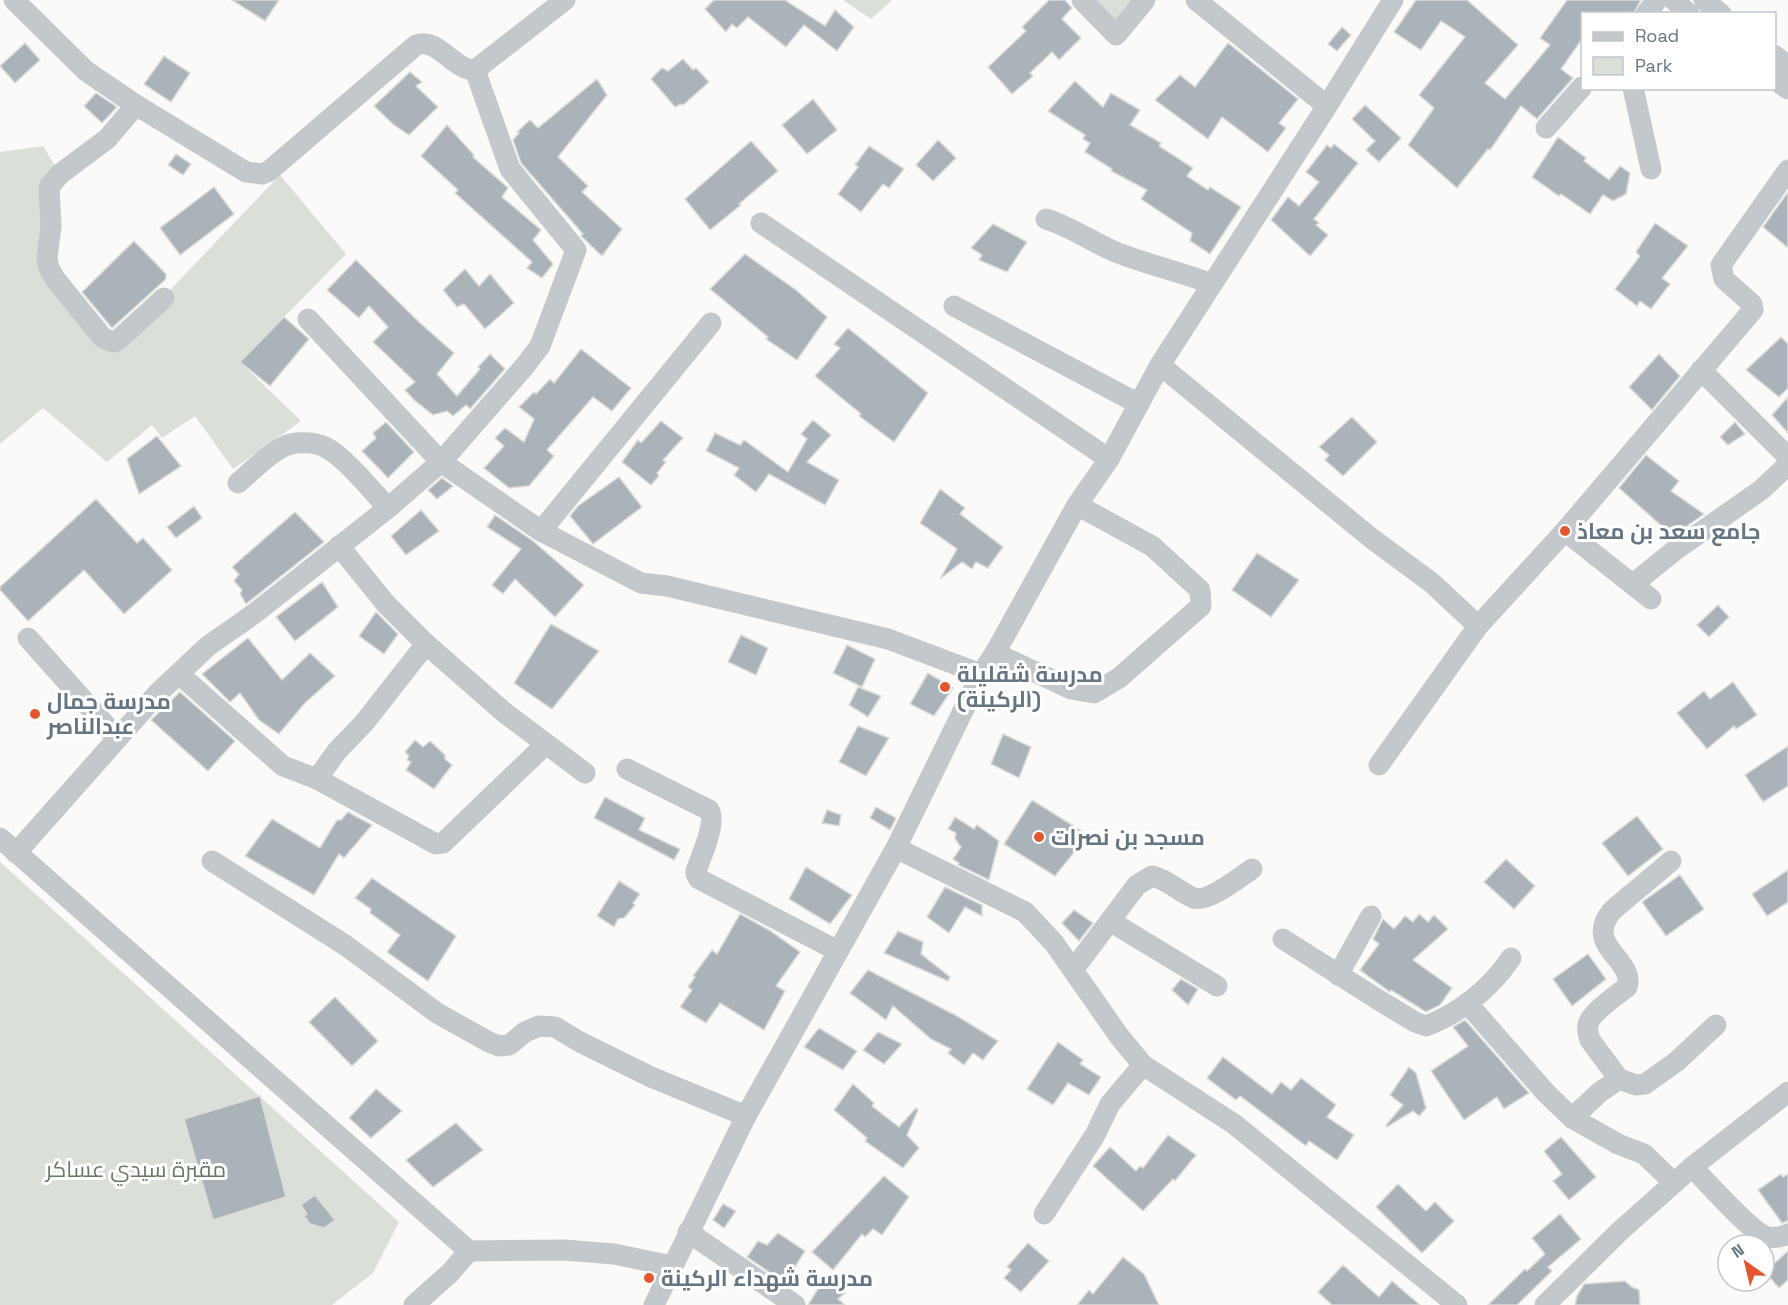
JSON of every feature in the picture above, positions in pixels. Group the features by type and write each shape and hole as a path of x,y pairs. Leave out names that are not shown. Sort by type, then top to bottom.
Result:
{"street":[{"path":"14,0 86,71 136,105 246,172 262,174 269,171 416,45 423,43 433,47 464,68 475,70 565,0"},
{"path":"1082,0 1116,35 1145,0"},
{"path":"1196,0 1327,106"},
{"path":"654,1305 746,1116 896,848 981,674 995,653 1077,505 1109,459 1160,365 1393,0"},
{"path":"1648,12 1657,0"},
{"path":"1674,0 1687,12"},
{"path":"1704,0 1719,12"},
{"path":"1776,57 1788,66"},
{"path":"16,853 157,694 208,646 388,508 441,462 524,368 540,346 576,250 510,169 475,70"},
{"path":"1546,128 1581,88"},
{"path":"1634,90 1651,169"},
{"path":"136,105 107,139 60,174 49,187 51,226 46,258 55,279 103,338 108,340 117,341 164,298"},
{"path":"1379,765 1478,626 1565,531 1753,309 1752,304 1724,279 1721,265 1788,170"},
{"path":"1046,219 1071,228 1106,248 1212,284"},
{"path":"761,223 1109,459"},
{"path":"954,306 1139,404"},
{"path":"308,319 441,462 541,531 641,583 667,586 888,639 981,674"},
{"path":"541,531 711,323"},
{"path":"1160,365 1371,538 1432,583 1478,626"},
{"path":"1701,370 1788,457"},
{"path":"238,483 284,446 294,443 317,445 337,455 388,508"},
{"path":"1633,584 1674,551 1761,490 1788,465"},
{"path":"995,653 1071,689 1094,693 1119,678 1201,606 1200,590 1152,546 1077,505"},
{"path":"1565,531 1651,599"},
{"path":"339,546 386,604 426,644 505,713 585,773"},
{"path":"28,638 117,738"},
{"path":"317,779 337,751 364,723 426,644"},
{"path":"178,674 283,766 317,779 436,844 441,844 546,744"},
{"path":"627,769 710,810 711,825 696,871 699,879 838,951"},
{"path":"0,838 469,1251 564,1250 614,1254 672,1266"},
{"path":"896,848 1025,912 1054,943 1119,1036 1143,1065 1234,1124 1457,1305"},
{"path":"213,861 345,945 437,1013 489,1042 499,1046 509,1045 525,1032 539,1026 555,1028 651,1077 746,1116"},
{"path":"1671,861 1611,912 1603,930 1606,945 1626,971 1629,983 1591,1017 1587,1032 1590,1040 1619,1079 1636,1085 1645,1083 1676,1062 1716,1025"},
{"path":"1073,970 1137,885 1152,876 1165,879 1196,899 1205,898 1219,891 1252,869"},
{"path":"1338,975 1371,916"},
{"path":"1110,921 1217,986"},
{"path":"1283,939 1420,1025 1426,1026 1481,993 1501,973 1511,958"},
{"path":"1467,1003 1546,1093 1572,1118 1618,1144 1644,1154 1674,1183"},
{"path":"1044,1214 1095,1135 1110,1104 1143,1065"},
{"path":"1572,1118 1600,1092 1619,1079"},
{"path":"1545,1305 1620,1231 1692,1167 1788,1092"},
{"path":"1692,1167 1750,1226 1764,1236 1788,1234"},
{"path":"688,1232 795,1305"},
{"path":"414,1305 450,1273 469,1251"}],"green space":[{"path":"843,0 892,0 871,19"},
{"path":"1093,0 1138,0 1116,26"},
{"path":"43,146 60,174 55,279 113,342 170,290 280,175 346,254 240,362 301,421 233,469 195,416 162,438 152,425 107,462 43,408 0,444 0,152"},
{"name":"مقبرة سيدي عساكر","path":"0,862 399,1222 373,1273 332,1305 0,1305"}],"building":[{"path":"232,0 279,0 265,21"},
{"path":"714,0 785,0 825,26 835,10 854,27 837,51 804,25 786,47 748,17 737,28 732,24 726,32 705,9"},
{"path":"1049,0 1065,0 1072,8 1062,19 1081,38 1059,60 1052,52 1030,73 1033,76 1012,94 988,67 1026,31 1022,27"},
{"path":"1416,0 1467,0 1518,45 1485,83 1505,99 1550,45 1540,38 1567,0 1641,0 1634,12 1581,12 1581,40 1561,69 1573,78 1537,119 1521,106 1490,150 1488,149 1457,188 1408,145 1434,108 1419,95 1465,37 1441,21 1421,50 1394,32"},
{"path":"1342,27 1351,35 1337,51 1328,44"},
{"path":"25,43 40,60 15,83 0,66"},
{"path":"1228,43 1298,99 1279,123 1286,128 1268,152 1222,117 1208,139 1155,100 1180,75 1195,87"},
{"path":"164,56 190,73 171,102 144,84"},
{"path":"683,59 693,70 696,68 709,82 683,105 675,107 651,79 662,68 668,71"},
{"path":"410,72 422,82 416,86 438,107 409,135 394,125 374,106"},
{"path":"597,79 607,95 558,157 588,186 582,192 622,229 602,256 581,236 583,234 521,163 513,140 519,133 517,132 530,120 538,128"},
{"path":"1075,81 1103,107 1111,93 1140,110 1130,125 1161,143 1159,146 1193,168 1187,176 1208,190 1210,187 1241,207 1210,254 1190,241 1192,233 1141,199 1147,190 1111,171 1112,169 1085,152 1090,143 1083,139 1085,135 1048,111"},
{"path":"96,93 117,107 102,123 84,106"},
{"path":"813,99 837,130 807,154 782,125"},
{"path":"1365,105 1401,138 1379,162 1366,150 1375,141 1352,119"},
{"path":"447,125 474,155 473,157 508,188 502,197 541,230 533,240 553,264 542,278 527,268 532,262 455,193 458,190 421,156"},
{"path":"1558,137 1586,158 1584,161 1609,180 1620,166 1630,173 1626,194 1613,201 1603,195 1590,214 1532,177"},
{"path":"938,140 956,158 933,181 916,165"},
{"path":"751,141 778,171 710,230 685,199"},
{"path":"1334,144 1358,163 1314,219 1319,223 1316,225 1328,235 1310,256 1271,220 1288,197 1299,206 1319,182 1306,172 1327,145 1331,148"},
{"path":"869,146 904,169 889,188 883,184 861,212 838,194 858,167 855,165"},
{"path":"176,154 191,164 183,175 168,165"},
{"path":"214,187 234,214 180,255 160,228"},
{"path":"1788,192 1788,248 1763,227"},
{"path":"1655,223 1688,246 1662,278 1670,284 1651,309 1640,301 1637,306 1615,289 1640,256 1636,252"},
{"path":"993,224 1027,242 1007,272 979,260 982,255 971,248"},
{"path":"134,241 166,274 166,279 112,328 82,292"},
{"path":"745,254 796,290 827,317 797,360 766,339 768,337 710,289"},
{"path":"356,260 454,353 437,374 457,396 490,354 505,369 470,409 466,405 453,416 447,411 433,415 414,400 405,390 415,382 373,342 388,327 369,306 359,318 327,290"},
{"path":"465,269 479,286 490,274 514,303 485,329 464,304 457,307 443,290"},
{"path":"284,317 309,339 270,386 240,362"},
{"path":"848,328 928,393 894,442 859,416 861,414 815,376 840,348 834,344"},
{"path":"1781,337 1788,344 1788,388 1779,397 1746,370"},
{"path":"581,349 631,388 612,411 593,397 547,450 554,456 529,486 509,488 484,468 504,446 495,438 505,428 524,442 534,419 519,407 550,379 554,383"},
{"path":"1659,354 1680,376 1652,410 1629,387"},
{"path":"1788,397 1788,433 1772,415"},
{"path":"1352,417 1377,442 1343,476 1325,460 1329,455 1319,447"},
{"path":"813,420 831,435 807,462 839,480 825,505 769,474 756,492 734,475 739,468 706,451 715,433 740,445 744,440 788,472 807,439 801,434"},
{"path":"661,421 683,438 663,460 666,462 651,485 622,462 638,440 641,443"},
{"path":"386,422 414,452 388,478 362,451 376,438 373,433"},
{"path":"1735,422 1745,434 1728,445 1720,437"},
{"path":"157,436 181,466 139,494 127,459"},
{"path":"1646,455 1679,481 1671,491 1704,514 1673,536 1619,488"},
{"path":"619,477 642,507 593,544 570,516 578,506"},
{"path":"442,478 453,486 437,499 428,490"},
{"path":"940,489 965,508 960,514 1003,547 988,568 976,562 972,569 962,562 940,579 957,549 920,523"},
{"path":"96,499 137,543 143,538 172,570 124,614 84,570 28,621 0,590 0,587"},
{"path":"194,506 202,518 176,538 167,527"},
{"path":"421,510 439,531 406,555 391,536"},
{"path":"295,512 324,542 246,604 240,594 242,590 234,581 239,574 232,567"},
{"path":"495,515 533,541 584,585 555,617 515,579 503,594 492,585 521,549 487,527"},
{"path":"1257,553 1299,580 1271,617 1232,590"},
{"path":"322,582 338,607 295,641 276,617"},
{"path":"1718,605 1729,617 1709,637 1697,625"},
{"path":"376,612 398,634 384,654 359,636"},
{"path":"551,624 599,651 552,709 514,683"},
{"path":"741,635 768,648 756,675 728,662"},
{"path":"248,638 282,680 310,653 335,676 304,704 279,734 259,720 240,693 230,702 202,674"},
{"path":"847,645 875,659 862,687 833,673"},
{"path":"928,673 953,688 934,716 910,704"},
{"path":"1733,682 1757,715 1736,729 1734,726 1707,749 1677,713 1704,691 1710,699"},
{"path":"858,687 881,696 868,717 849,705"},
{"path":"180,692 235,741 208,771 151,720"},
{"path":"858,726 889,738 866,776 839,762"},
{"path":"1003,734 1031,747 1019,778 991,764"},
{"path":"415,740 423,747 430,741 452,765 434,789 406,770 411,762 407,760 409,756 405,752"},
{"path":"1788,746 1788,786 1763,802 1745,775"},
{"path":"605,797 645,818 639,830 680,849 674,860 594,818"},
{"path":"1032,800 1088,835 1055,876 1004,844"},
{"path":"876,807 896,818 890,830 870,818"},
{"path":"827,810 841,815 839,826 822,823"},
{"path":"348,812 372,825 344,858 339,854 314,895 245,856 272,819 320,848 337,820 341,820"},
{"path":"1637,816 1663,849 1628,876 1602,843"},
{"path":"955,817 974,829 977,825 999,841 989,880 958,865 959,863 953,859 961,847 955,839 956,833 948,829"},
{"path":"1506,859 1535,886 1514,909 1484,882"},
{"path":"806,867 852,895 830,924 789,899"},
{"path":"1788,870 1788,902 1767,916 1752,894"},
{"path":"1680,875 1704,909 1666,936 1642,902"},
{"path":"372,878 456,936 428,981 387,952 400,935 370,913 371,909 355,898"},
{"path":"619,881 640,894 633,903 635,905 624,918 618,919 614,927 597,916"},
{"path":"945,887 982,905 982,916 965,907 949,933 927,917"},
{"path":"1074,910 1093,923 1079,941 1062,923"},
{"path":"740,914 769,930 800,952 776,986 785,991 764,1030 720,1003 706,1023 680,1007 692,990 688,987 695,977 693,976 712,950 717,954"},
{"path":"1419,914 1428,922 1434,915 1448,929 1413,960 1452,988 1440,1005 1426,1012 1391,990 1390,992 1360,970 1379,944 1373,939 1383,919 1394,929 1405,916 1413,922"},
{"path":"898,931 923,942 921,954 950,977 948,981 884,953"},
{"path":"1588,954 1606,979 1572,1006 1553,979"},
{"path":"868,970 957,1016 998,1041 983,1060 973,1053 964,1065 948,1053 951,1049 931,1039 893,1006 886,1020 850,993"},
{"path":"1181,979 1198,989 1188,1005 1172,990"},
{"path":"335,997 378,1041 352,1066 309,1022"},
{"path":"1465,1020 1529,1093 1504,1109 1497,1097 1464,1120 1431,1071 1468,1046 1453,1027"},
{"path":"819,1028 857,1051 843,1070 804,1047"},
{"path":"878,1032 902,1044 884,1064 863,1050"},
{"path":"1058,1042 1083,1060 1080,1064 1101,1077 1089,1095 1068,1083 1053,1105 1027,1089"},
{"path":"1223,1057 1272,1094 1281,1082 1291,1090 1301,1078 1336,1105 1327,1117 1354,1135 1337,1160 1309,1141 1306,1146 1240,1096 1236,1100 1207,1078"},
{"path":"1409,1067 1416,1073 1426,1108 1419,1116 1413,1111 1387,1127 1386,1125 1403,1105 1390,1095"},
{"path":"853,1084 874,1103 872,1106 899,1127 916,1108 918,1110 907,1135 919,1148 903,1168 865,1141 867,1138 834,1110"},
{"path":"376,1089 402,1111 371,1138 349,1118"},
{"path":"260,1096 286,1197 213,1220 184,1119"},
{"path":"456,1123 483,1150 433,1187 406,1160"},
{"path":"1168,1135 1196,1155 1175,1181 1173,1179 1143,1211 1093,1166 1110,1147 1136,1171 1140,1166 1143,1168"},
{"path":"1561,1137 1596,1177 1569,1200 1553,1181 1562,1174 1544,1151"},
{"path":"1781,1174 1783,1177 1788,1174 1788,1221 1782,1223 1758,1190"},
{"path":"884,1176 909,1197 882,1235 873,1229 865,1237 862,1234 833,1270 812,1252"},
{"path":"1398,1184 1426,1211 1435,1202 1454,1221 1422,1253 1376,1207"},
{"path":"315,1195 335,1220 324,1228 310,1224 304,1216 307,1214 301,1205"},
{"path":"723,1204 736,1211 724,1228 713,1220"},
{"path":"1560,1214 1581,1239 1548,1267 1552,1271 1517,1305 1488,1305 1525,1269 1527,1271 1545,1254 1532,1238"},
{"path":"778,1233 805,1251 785,1283 747,1257 758,1241 767,1245"},
{"path":"1028,1243 1049,1261 1021,1292 1004,1278 1011,1270 1007,1267"},
{"path":"1788,1251 1788,1280 1779,1288 1776,1285 1776,1262"},
{"path":"1123,1257 1144,1274 1159,1305 1077,1305 1089,1290 1093,1294"},
{"path":"1343,1265 1379,1297 1392,1281 1420,1305 1332,1305 1318,1292"},
{"path":"826,1276 845,1293 838,1299 845,1305 808,1305"},
{"path":"1625,1281 1639,1290 1640,1305 1575,1305 1584,1284"}],"place":[{"name":"جامع سعد بن معاذ","path":"1565,531"},
{"name":"مدرسة شقليلة (الركينة)","path":"945,687"},
{"name":"مدرسة جمال عبدالناصر","path":"35,714"},
{"name":"مسجد بن نصرات","path":"1039,837"},
{"name":"مدرسة شهداء الركينة","path":"649,1278"}]}
